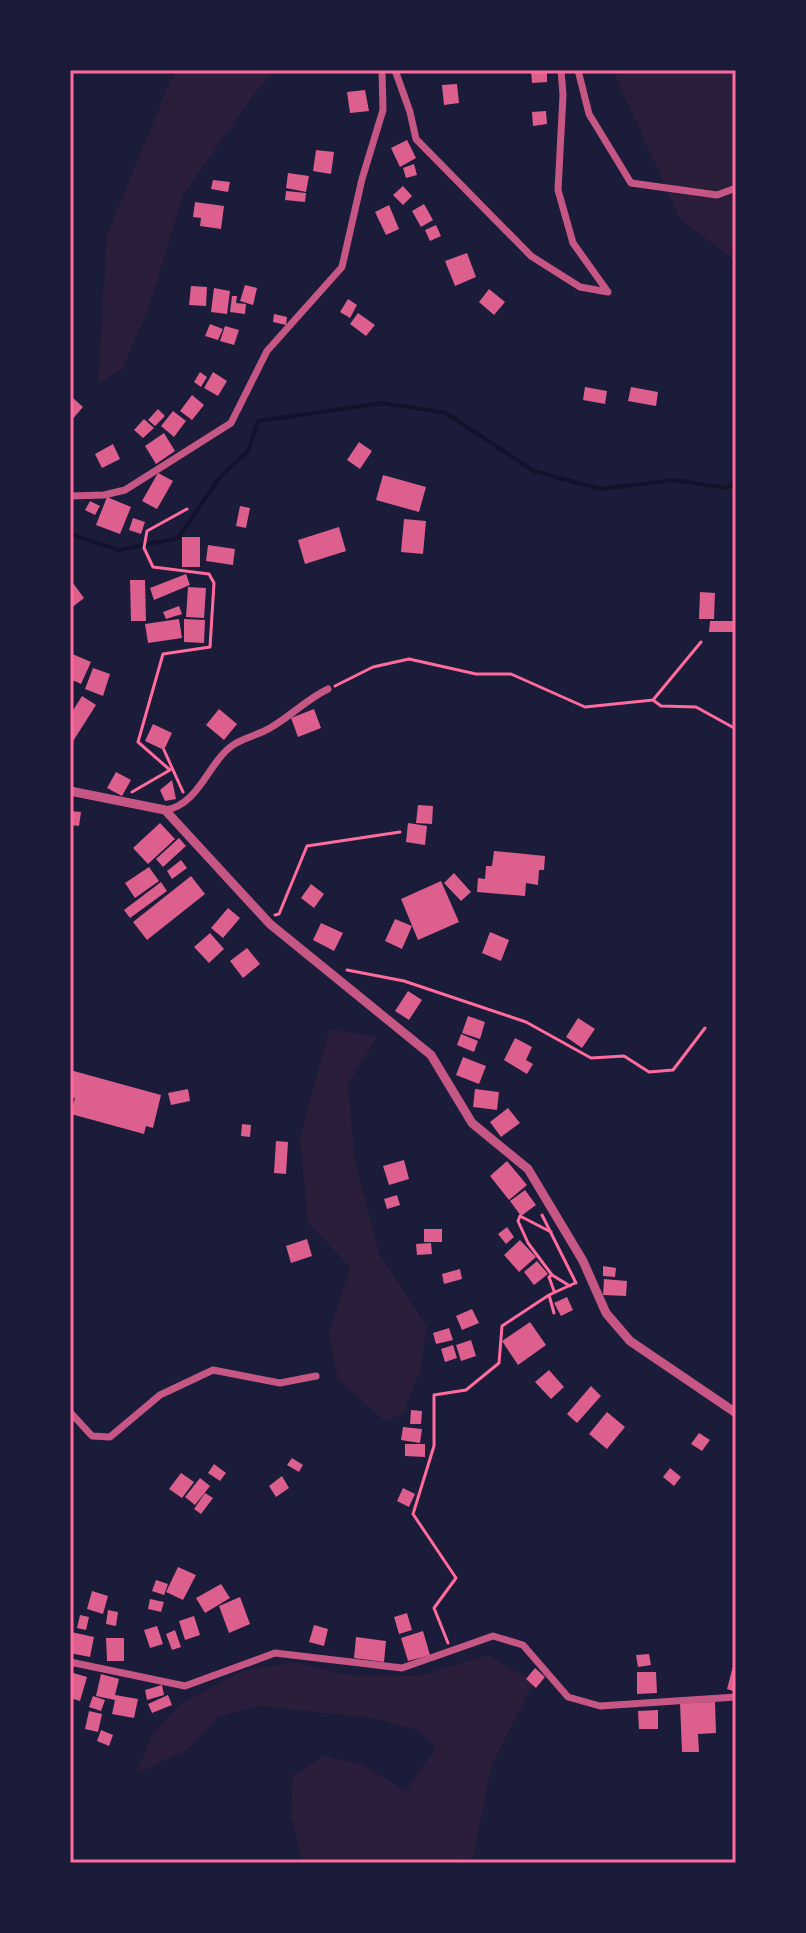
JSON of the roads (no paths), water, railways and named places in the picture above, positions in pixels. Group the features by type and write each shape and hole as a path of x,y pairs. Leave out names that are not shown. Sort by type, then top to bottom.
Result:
{"street":[{"path":"70,496 104,495 125,490 231,423 267,351 342,267 362,179 383,110 382,70"},
{"path":"395,70 416,139 531,256 580,287 608,292 573,243 558,190 563,95 561,70"},
{"path":"578,70 589,114 631,183 717,195 736,188"},
{"path":"70,791 165,810 174,809 188,800 232,743 269,729 328,689"},
{"path":"165,810 264,917 431,1055 472,1123 528,1169 583,1261 606,1313 630,1341 736,1413"},
{"path":"70,1412 92,1436 110,1437 160,1395 213,1370 280,1383 316,1376"},
{"path":"70,1662 185,1686 275,1653 402,1668 493,1636 523,1645 568,1697 600,1706 736,1697"}],"waterway":[{"path":"70,534 119,550 178,538 221,476 248,451 258,421 383,403 446,413 534,471 600,489 674,480 727,488 736,482"}]}
